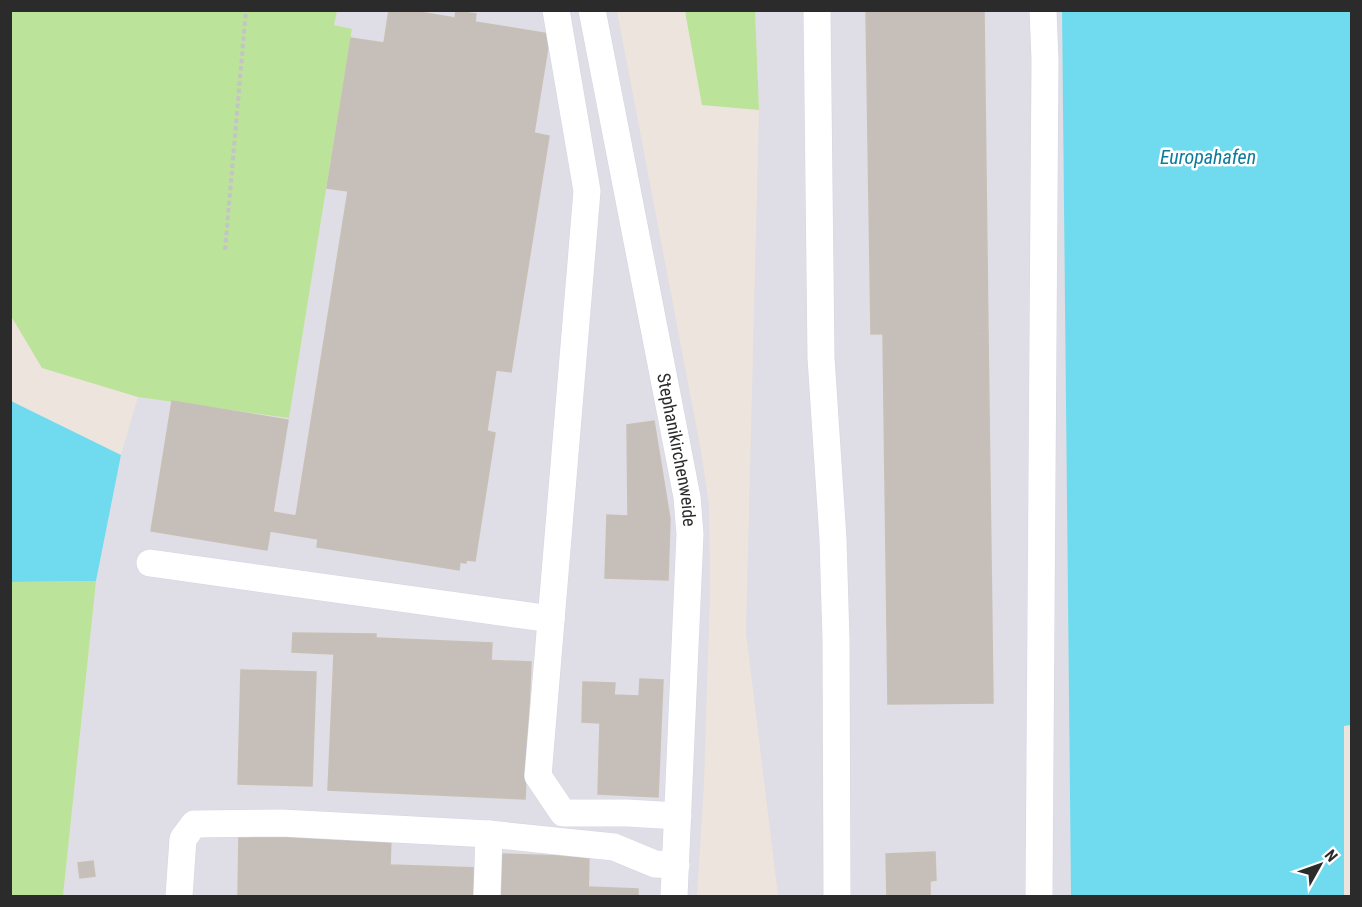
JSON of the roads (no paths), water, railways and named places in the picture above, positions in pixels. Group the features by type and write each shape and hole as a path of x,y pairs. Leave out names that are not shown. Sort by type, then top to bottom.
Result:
{"street":[{"path":"556,10 587,191 538,776 562,813 678,816"},
{"name":"Stephanikirchenweide","path":"592,10 687,497 690,534 674,897"},
{"path":"817,10 821,358 833,538 836,640 837,897"},
{"path":"1039,897 1045,72 1043,10"},
{"path":"587,191 626,183"},
{"path":"150,563 551,619"},
{"path":"179,897 183,838 194,824 282,823 489,834 614,847 655,864 676,866"},
{"path":"487,897 489,834"}],"water":[{"name":"Europahafen","path":"1062,11 1351,11 1351,896 1071,896"},
{"path":"11,401 121,455 96,581 11,582"}]}
